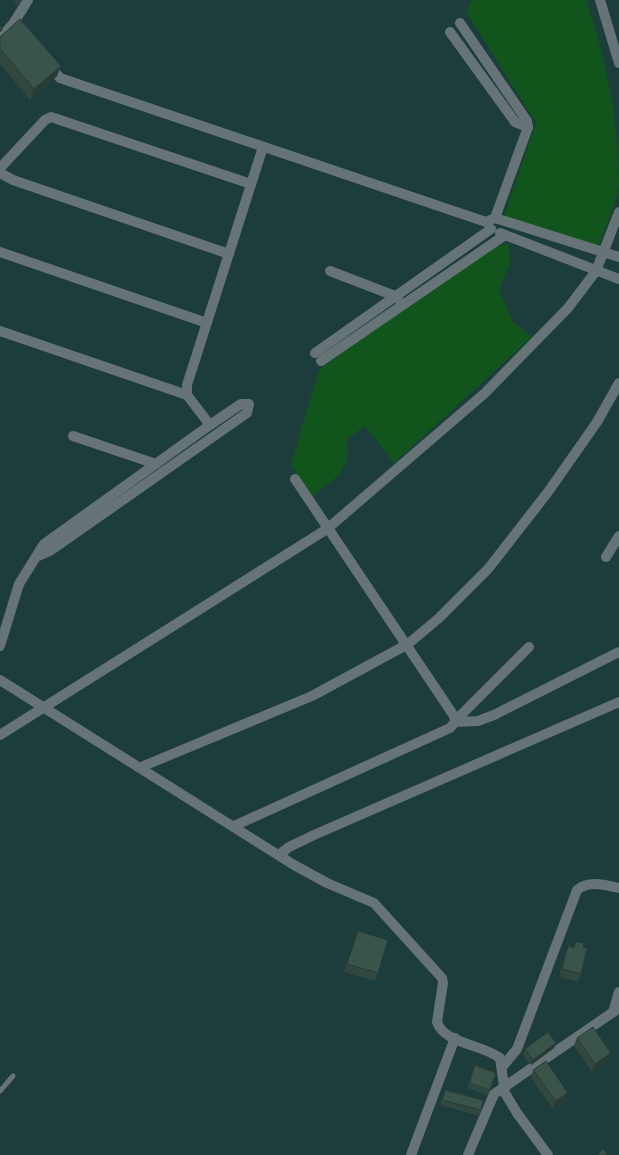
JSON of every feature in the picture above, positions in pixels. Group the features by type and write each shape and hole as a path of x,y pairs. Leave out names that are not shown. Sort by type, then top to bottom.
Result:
{"street":[{"path":"0,38 16,27 28,0"},
{"path":"600,0 619,60"},
{"path":"460,23 527,121 528,127 491,223 318,357 403,305 505,235"},
{"path":"450,32 515,122 528,127"},
{"path":"42,58 60,78 491,223 619,257"},
{"path":"0,168 51,116 251,184"},
{"path":"187,394 187,385 263,147"},
{"path":"0,173 13,180 229,254"},
{"path":"0,735 327,529 485,393 568,308 596,271 619,212"},
{"path":"491,223 505,235 619,279"},
{"path":"0,252 207,323"},
{"path":"330,271 396,296 403,305"},
{"path":"0,331 187,394 210,425"},
{"path":"141,767 312,696 408,644 438,618 488,569 548,492 597,422 619,383"},
{"path":"0,646 19,584 44,544 210,425 241,404 249,404 247,413 50,551 36,557"},
{"path":"73,436 156,464"},
{"path":"295,479 327,529 408,644 456,721"},
{"path":"606,557 619,536"},
{"path":"234,826 450,728 529,647"},
{"path":"456,721 478,721 494,715 619,652"},
{"path":"0,680 279,855 326,883 369,900 379,908 442,978 443,986 437,1022 442,1031 498,1056 503,1066 503,1088 517,1113 548,1155"},
{"path":"279,855 289,847 314,835 619,702"},
{"path":"503,1066 517,1049 577,890 582,886 594,884 619,888"},
{"path":"468,1155 490,1100 503,1088 616,1010 619,992"},
{"path":"411,1155 455,1038"}],"lane":[{"path":"0,1091 13,1076"}],"green space":[{"path":"472,0 586,0 600,44 610,90 617,136 619,183 613,209 596,252 502,221 536,123 466,12"},
{"path":"509,244 510,263 499,290 513,322 532,337 394,463 365,426 346,440 347,459 334,480 312,496 291,464 319,370 395,313 493,247"}],"building":[{"path":"20,19 61,66 34,89 0,49 0,37"},
{"path":"358,931 388,940 378,973 347,964"},
{"path":"576,942 584,943 583,947 587,948 581,974 562,969 568,946 574,948"},
{"path":"593,1027 611,1053 595,1064 577,1038"},
{"path":"548,1032 556,1043 533,1060 525,1049"},
{"path":"546,1061 568,1093 556,1101 533,1070"},
{"path":"475,1065 496,1073 490,1090 469,1083"},
{"path":"445,1090 483,1100 481,1110 442,1100"},
{"path":"603,1149 608,1155 597,1155"}]}
